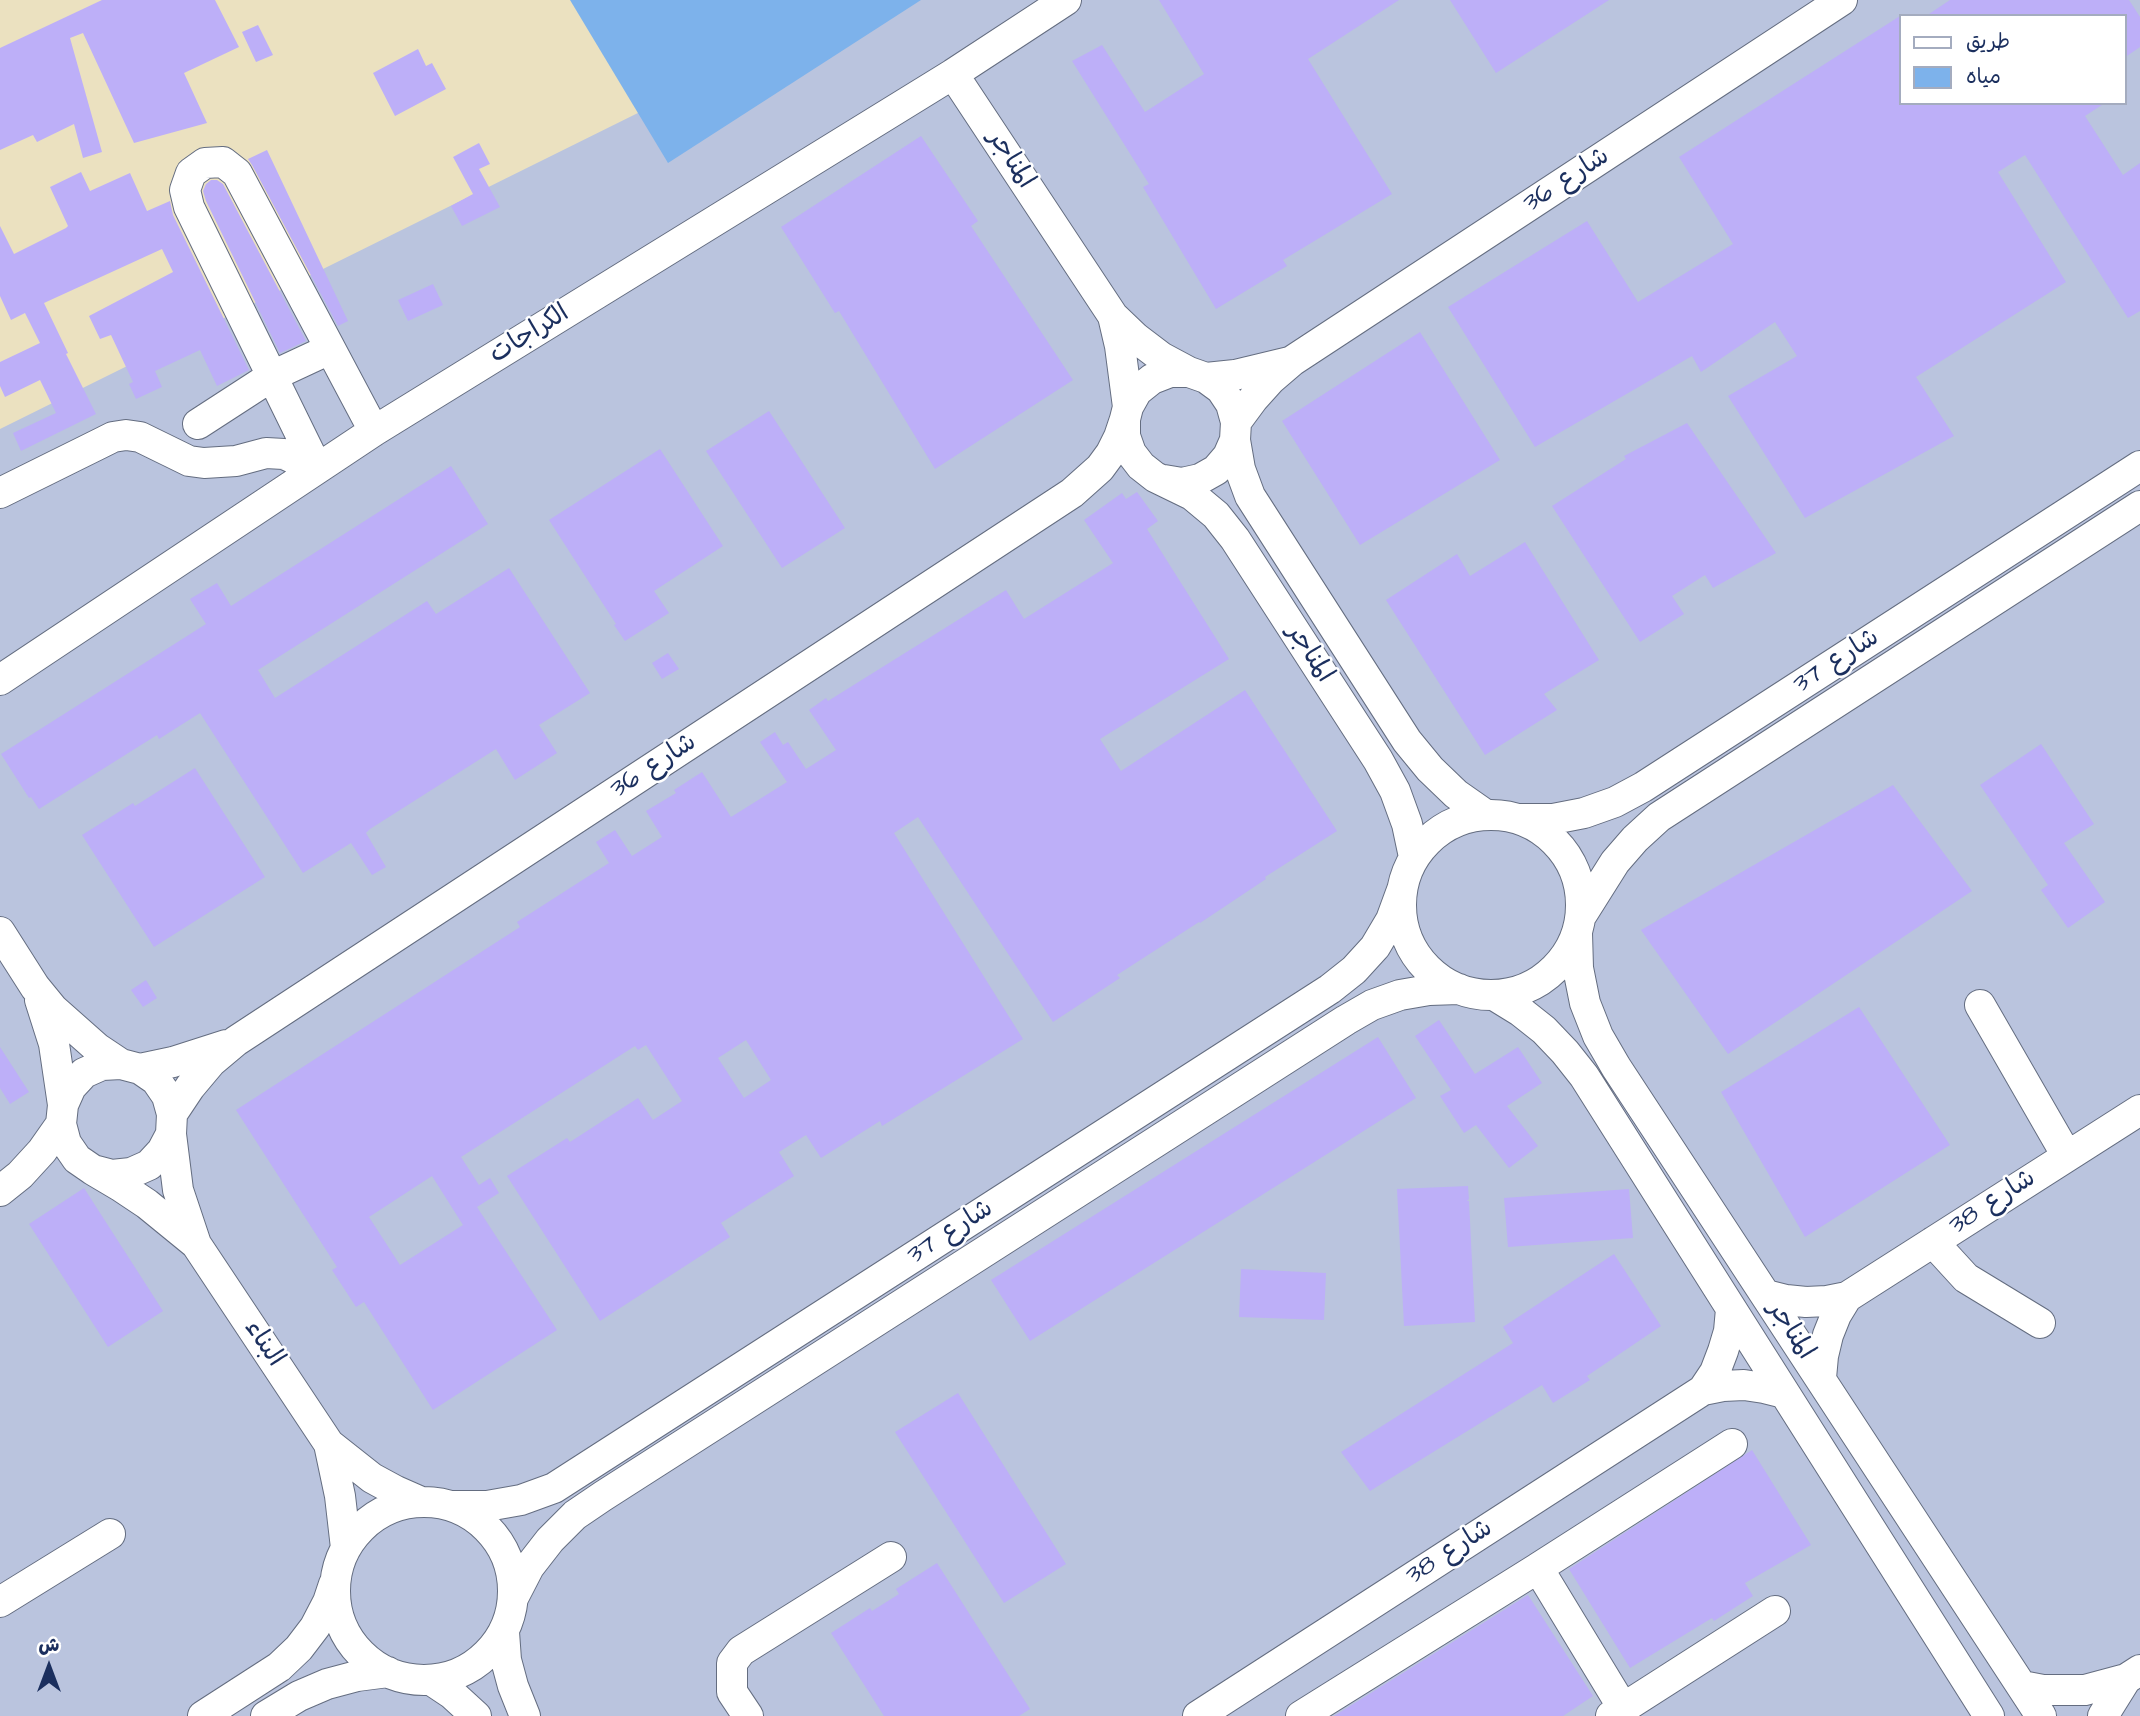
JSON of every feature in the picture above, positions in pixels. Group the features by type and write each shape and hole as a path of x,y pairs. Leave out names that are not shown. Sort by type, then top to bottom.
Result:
{"street":[{"name":"الكراجات","path":"0,680 374,431 953,74 1066,0"},
{"name":"شارع 36","path":"1235,431 1252,399 1292,361 1842,0"},
{"name":"المناجر","path":"953,74 1113,316 1153,351 1198,375"},
{"path":"314,470 272,376 189,207 185,190 191,173 205,163 223,162 237,173 374,431"},
{"name":"المناجر","path":"1113,316 1120,346 1126,413"},
{"path":"198,424 272,376 330,349"},
{"name":"شارع 36","path":"1198,375 1236,375 1292,361"},
{"path":"1170,372 1198,375 1221,389 1231,404 1235,431 1228,456 1216,470 1200,479 1182,483 1159,478 1141,467 1130,453 1125,436 1126,413 1138,391 1152,379 1170,372"},
{"name":"شارع 36","path":"171,1124 197,1079 211,1062 236,1041 1072,493 1100,468 1111,453 1126,413"},
{"name":"المناجر","path":"1235,431 1240,469 1250,496 1407,741 1439,778 1486,815"},
{"path":"0,494 113,437 126,435 140,437 189,461 236,461 267,453 284,454 314,470"},
{"name":"شارع 37","path":"1521,820 1553,819 1584,813 1615,802 1643,787 2140,466"},
{"name":"المناجر","path":"1159,478 1192,495 1216,515 1242,551 1378,760 1395,791 1414,857"},
{"name":"شارع 36","path":"1072,493 1113,480 1159,478"},
{"name":"شارع 37","path":"1579,924 1615,862 1659,817 2140,506"},
{"path":"1486,815 1521,820 1551,837 1568,857 1578,881 1581,898 1579,924 1570,949 1559,964 1530,986 1494,995 1459,989 1429,970 1408,942 1401,907 1406,873 1424,844 1445,827 1469,817 1486,815"},
{"name":"شارع 37","path":"452,1506 486,1506 521,1500 554,1488 1330,989 1354,970 1375,947 1391,919 1402,890"},
{"name":"المناجر","path":"1579,924 1578,968 1583,991 1598,1036 1616,1067 2041,1716"},
{"path":"0,932 35,987 74,1029 97,1048 156,1080 162,1088 167,1096 171,1124 162,1151 149,1165 131,1173 112,1175 93,1170 71,1151 66,1143 54,1044 35,987"},
{"name":"شارع 37","path":"513,1598 529,1567 550,1540 575,1515 604,1496 1346,1020 1372,1005 1400,995 1459,989"},
{"name":"المناجر","path":"1494,995 1544,1030 1584,1076 1987,1715"},
{"path":"1980,1005 2067,1156"},
{"name":"شارع 36","path":"131,1066 205,1053 236,1041"},
{"path":"0,1191 20,1175 42,1151 62,1114 71,1087 84,1073 102,1065 131,1066"},
{"name":"شارع 38","path":"1766,1295 1806,1302 1847,1297 2140,1110"},
{"name":"البناء","path":"171,1124 178,1190 196,1244 329,1444 372,1478 421,1502"},
{"name":"البناء","path":"93,1170 147,1204 196,1244"},
{"path":"1933,1242 1966,1278 2040,1323"},
{"name":"شارع 38","path":"1821,1378 1828,1335 1847,1297"},
{"name":"شارع 38","path":"1703,1390 1723,1351 1729,1331 1731,1309"},
{"name":"شارع 38","path":"1198,1716 1703,1390 1744,1385 1784,1393"},
{"name":"البناء","path":"329,1444 341,1496 346,1548"},
{"path":"1301,1716 1732,1444"},
{"path":"203,1716 279,1667 299,1648 316,1627 328,1602 336,1577 346,1548 355,1535 378,1515 391,1508 421,1502 452,1506 481,1523 498,1542 510,1564 513,1598 510,1616 504,1632 481,1660 449,1677 416,1680 388,1672 360,1653 346,1633 337,1609 336,1577"},
{"path":"0,1602 110,1534"},
{"path":"748,1716 732,1692 732,1663 741,1651 891,1557"},
{"path":"1538,1568 1617,1712 1775,1611"},
{"path":"504,1632 506,1660 525,1716"},
{"path":"266,1716 299,1696 327,1684 388,1672"},
{"path":"2022,1686 2043,1690 2085,1690 2133,1675"},
{"path":"2103,1716 2133,1675"},
{"path":"431,1680 452,1694 476,1716"}],"shaded area":[{"path":"866,0 2140,0 2140,1716 0,1716 0,429"}],"water":[{"path":"570,0 921,0 668,163"}],"building":[{"path":"102,0 215,0 239,47 184,73 207,123 134,143 83,33 70,38 102,152 83,158 74,124 37,142 33,135 0,150 0,48"},
{"path":"1159,0 1399,0 1308,59 1392,194 1283,260 1287,266 1216,309 1143,187 1149,184 1072,61 1102,45 1145,112 1204,74"},
{"path":"1450,0 1609,0 1496,73"},
{"path":"1950,0 2129,0 2140,17 2140,47 2126,57 2126,14 1929,14"},
{"path":"1898,17 1898,105 2102,105 2085,116 2123,175 2140,163 2140,311 2128,318 2025,155 1998,172 2066,282 1916,377 1954,436 1805,518 1728,396 1797,356 1775,322 1701,372 1692,356 1535,447 1448,307 1587,221 1638,302 1733,244 1679,157"},
{"path":"258,25 273,55 256,62 242,32"},
{"path":"418,49 426,66 432,63 446,89 395,116 373,73"},
{"path":"921,136 978,221 971,226 1073,380 935,469 839,311 835,313 781,227"},
{"path":"479,143 490,164 479,169 500,207 462,226 451,206 473,194 453,157"},
{"path":"267,150 348,321 338,326 248,159"},
{"path":"81,172 90,191 130,173 147,211 170,201 173,215 249,370 217,386 200,350 155,371 162,387 136,399 129,384 133,382 111,335 100,339 89,316 173,272 162,249 44,303 96,414 21,451 13,433 56,413 40,380 5,397 0,386 0,362 40,343 25,313 11,320 0,296 0,226 14,254 66,228 68,226 50,187"},
{"path":"211,180 223,184 306,341 280,353 206,201 203,191"},
{"path":"433,284 443,305 408,321 398,300"},
{"path":"1420,332 1500,460 1360,545 1282,421"},
{"path":"769,411 845,528 782,568 706,451"},
{"path":"1687,423 1776,553 1713,588 1705,575 1672,596 1684,614 1640,642 1552,506 1626,459 1624,456"},
{"path":"660,449 723,546 654,591 669,613 625,641 549,520"},
{"path":"451,466 488,524 258,670 275,698 427,601 436,614 509,568 590,693 539,725 557,753 515,780 496,749 370,829 366,833 386,867 372,875 351,843 303,873 200,713 159,739 157,735 39,809 31,797 29,798 1,754 206,624 190,599 217,583 231,606"},
{"path":"1137,492 1158,521 1147,529 1229,659 1100,739 1121,771 1245,690 1337,831 1117,975 1120,978 1053,1022 918,817 894,833 1023,1039 882,1126 880,1121 821,1158 806,1135 779,1152 794,1176 721,1223 730,1237 600,1321 507,1176 567,1138 570,1142 638,1098 653,1120 682,1101 646,1045 638,1050 635,1046 461,1157 479,1185 490,1178 499,1193 477,1207 557,1330 433,1410 364,1302 356,1307 332,1270 337,1267 236,1110 520,927 517,922 609,863 596,842 615,830 632,856 662,837 646,811 676,793 674,790 702,772 731,817 787,782 760,742 775,732 783,745 788,742 806,769 836,750 809,710 826,698 828,701 1006,590 1024,619 1113,563 1084,520 1122,493 1126,499","holes":["746,1040 771,1080 744,1098 718,1058","432,1176 463,1225 400,1265 369,1217"]},
{"path":"1525,542 1599,660 1544,694 1557,710 1485,755 1386,600 1457,554 1470,576"},
{"path":"668,653 679,669 662,679 652,663"},
{"path":"2041,744 2094,824 2064,843 2105,902 2068,928 2041,890 2048,885 1980,785"},
{"path":"195,768 265,877 154,947 82,835"},
{"path":"1893,785 1972,891 1728,1054 1641,930"},
{"path":"146,980 157,998 143,1007 131,990"},
{"path":"1859,1007 1950,1145 1805,1237 1721,1092"},
{"path":"1439,1020 1475,1074 1518,1047 1542,1083 1507,1106 1538,1146 1509,1168 1476,1125 1464,1133 1440,1096 1451,1090 1415,1036"},
{"path":"1378,1037 1416,1098 1030,1341 991,1280"},
{"path":"0,1047 29,1092 10,1104 0,1088"},
{"path":"1468,1186 1475,1322 1404,1326 1397,1189"},
{"path":"84,1188 163,1311 108,1347 29,1224"},
{"path":"1629,1189 1633,1238 1508,1247 1504,1198"},
{"path":"1614,1254 1661,1326 1587,1376 1590,1380 1553,1403 1542,1385 1370,1491 1341,1452 1513,1343 1503,1327"},
{"path":"1241,1269 1326,1273 1324,1320 1239,1317"},
{"path":"958,1393 1066,1564 1004,1603 895,1432"},
{"path":"1752,1450 1811,1545 1745,1583 1753,1596 1630,1668 1569,1569"},
{"path":"937,1563 1030,1709 1019,1716 884,1716 831,1633 870,1608 872,1611 899,1594 896,1589"},
{"path":"1528,1595 1593,1696 1563,1716 1334,1716"}]}
